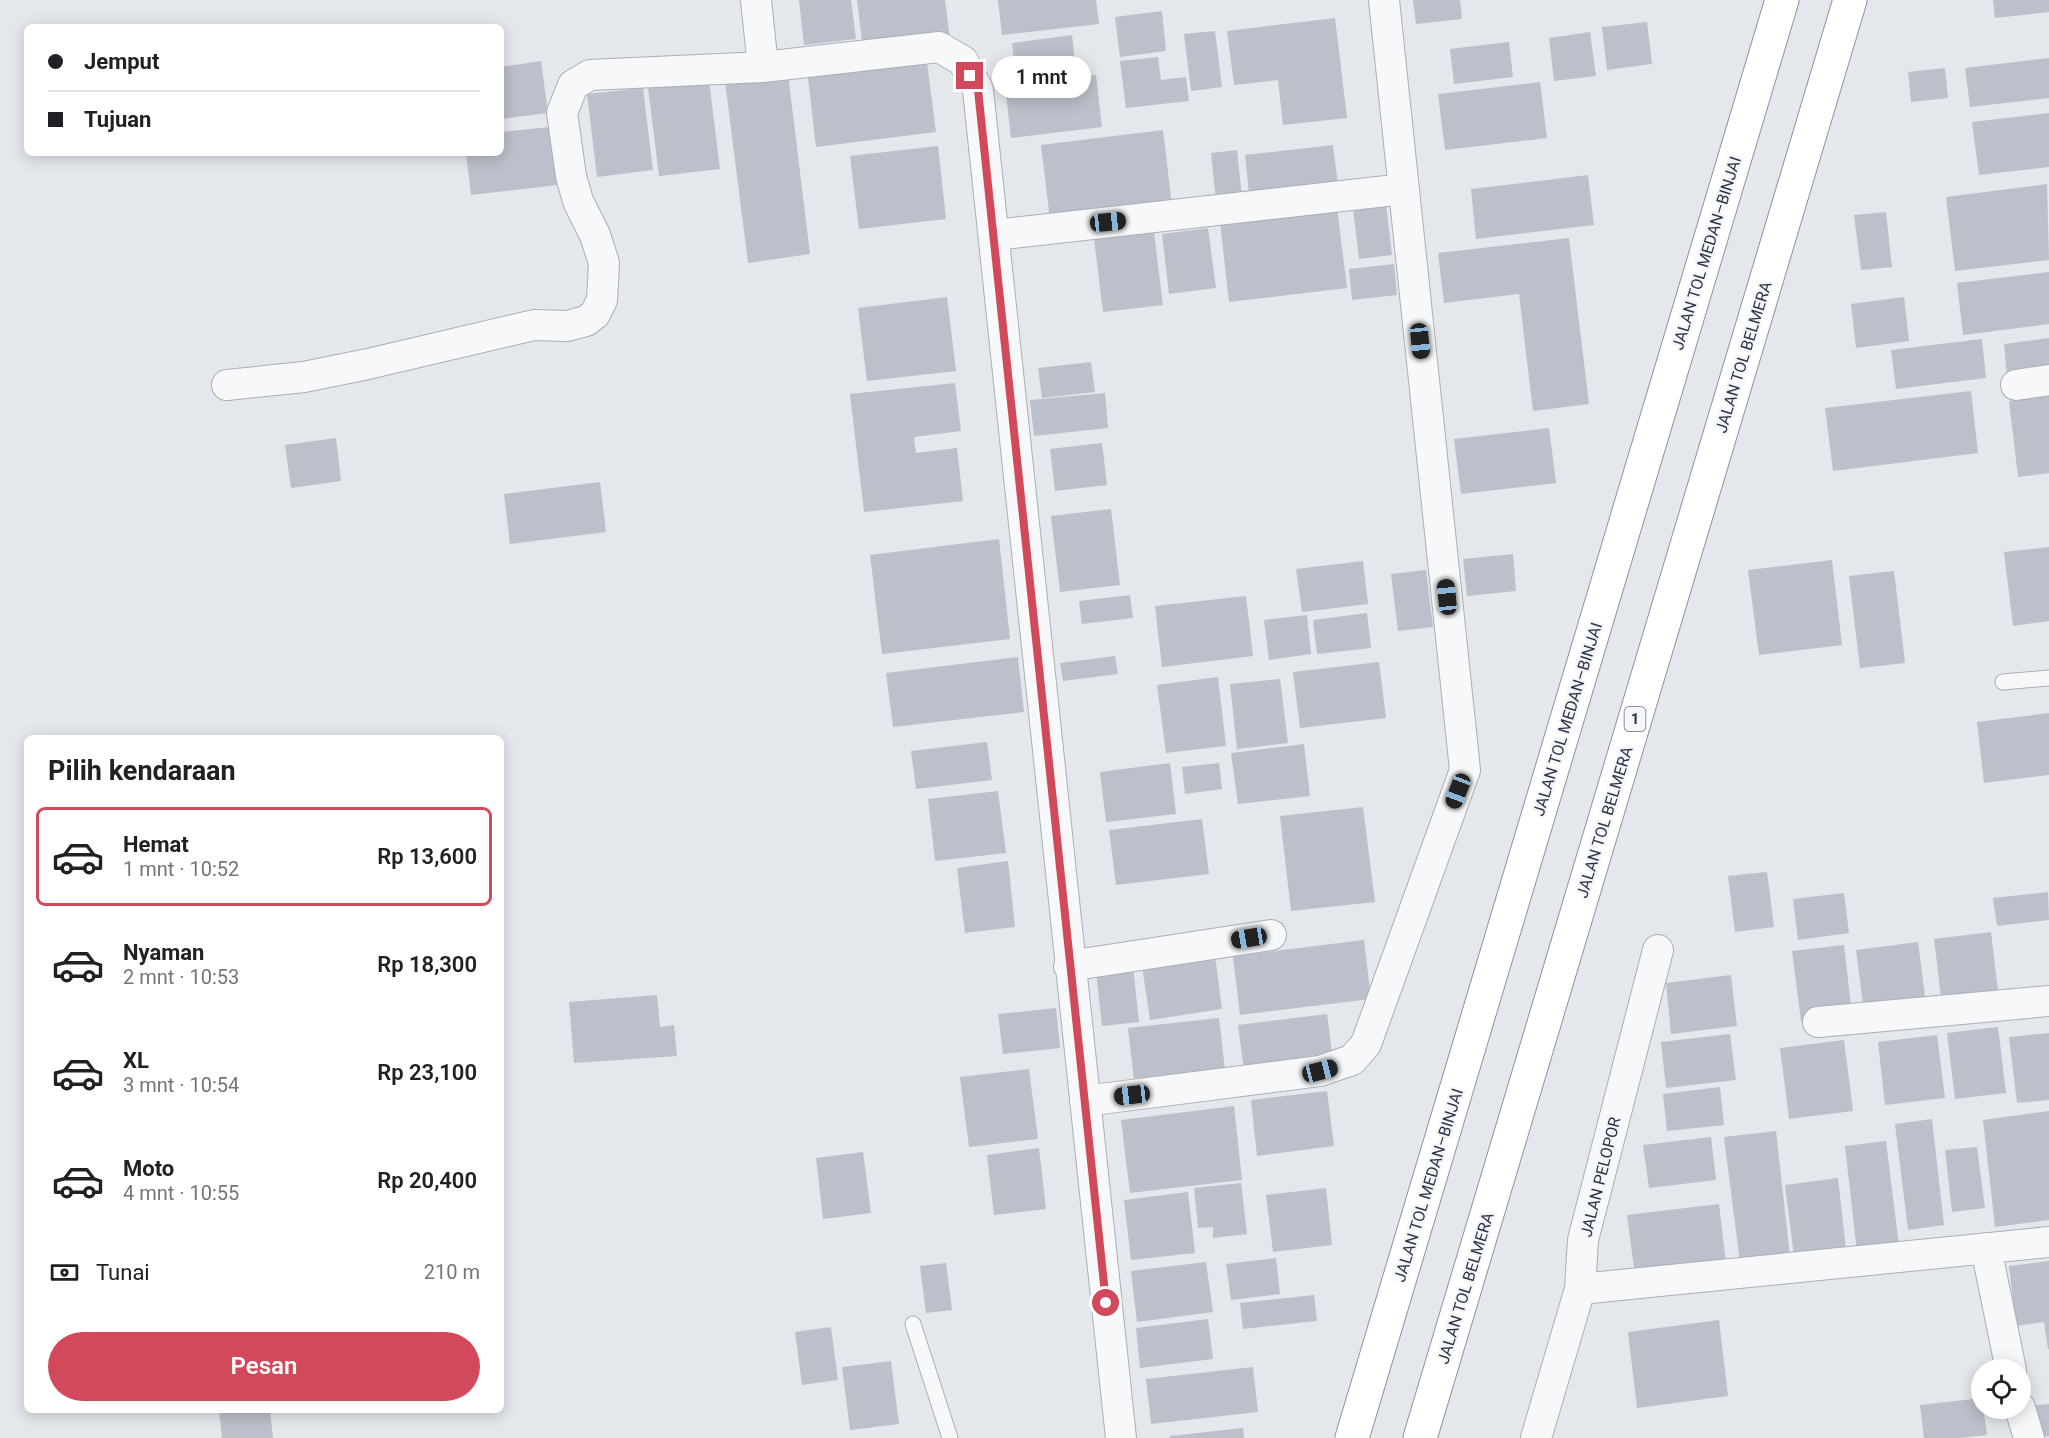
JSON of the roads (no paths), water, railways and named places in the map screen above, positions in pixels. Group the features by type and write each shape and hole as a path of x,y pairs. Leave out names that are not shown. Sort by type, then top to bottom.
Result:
{"highway":[{"name":"JALAN TOL MEDAN–BINJAI","path":"1352,1438 1782,0"},
{"name":"JALAN TOL BELMERA","path":"1420,1438 1850,0"}],"street":[{"path":"756,0 763,67"},
{"path":"1085,1101 1320,1071 1352,1060 1366,1044 1465,775 1384,0"},
{"path":"227,385 304,377 456,345 534,325 567,326 586,321 595,314 602,300 604,263 595,236 578,201 562,113 573,85 590,75 763,67 939,47 963,61 978,90 1069,966 1121,1438"},
{"path":"994,235 1404,189"},
{"path":"2016,385 2049,380"},
{"path":"1069,966 1271,935"},
{"name":"JALAN PELOPOR","path":"1536,1438 1580,1289 1583,1240 1658,950"},
{"path":"1818,1022 2049,1001"},
{"path":"1580,1289 2049,1242"},
{"path":"1986,1248 2009,1359"},
{"path":"2023,1419 2029,1438"}],"lane":[{"path":"2003,682 2049,678"},
{"path":"913,1324 950,1438"}]}
